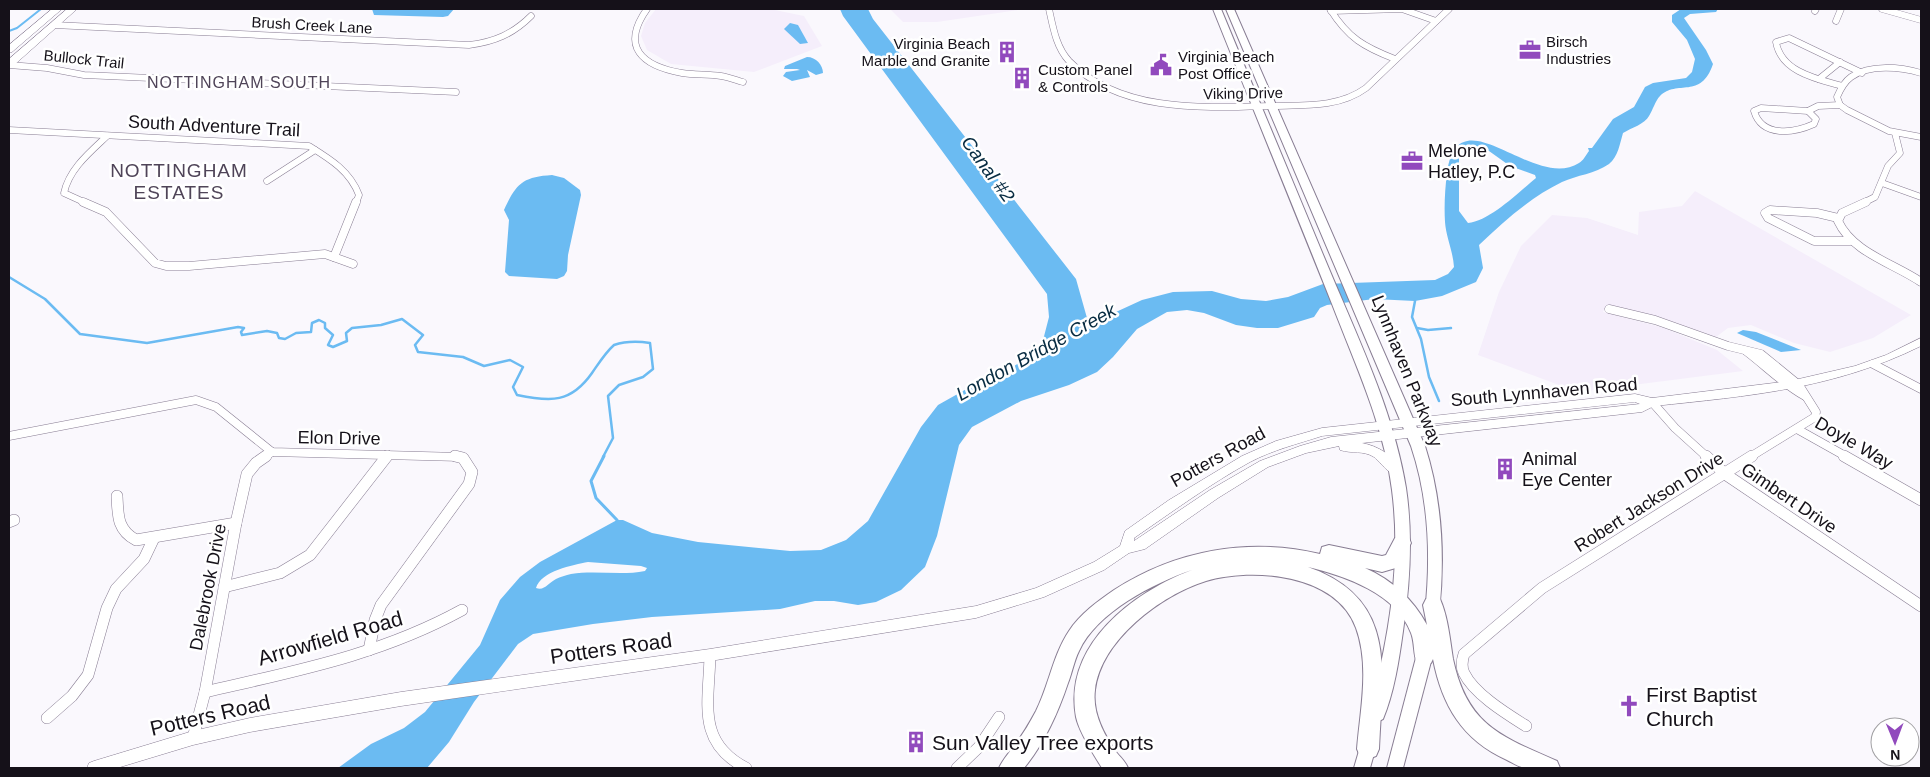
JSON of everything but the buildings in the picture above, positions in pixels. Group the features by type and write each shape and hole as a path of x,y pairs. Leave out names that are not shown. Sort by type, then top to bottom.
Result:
{"highway":[{"path":"1240,553 1258,545 1279,543 1382,564 1392,561 1402,543"},
{"path":"1010,768 1026,747 1044,717 1071,646 1086,623 1122,595 1163,571 1196,560 1240,553 1285,555 1308,558 1344,568 1401,602 1420,632 1424,657"},
{"path":"1117,768 1096,740 1085,714 1084,685 1099,652 1125,619 1160,593 1206,573 1243,568 1283,570 1314,577 1338,589 1349,599 1360,616 1370,645 1372,665 1368,749"},
{"path":"1433,605 1448,683 1462,712 1484,736 1499,746 1549,768"}],"main road":[{"path":"9,50 57,9"},
{"path":"9,65 72,9"},
{"path":"1217,9 1341,313 1386,430 1395,470 1402,516 1400,617 1387,679 1362,768"},
{"name":"Lynnhaven Parkway","path":"1230,9 1361,308 1411,428 1421,460 1431,509 1434,544 1433,605 1424,657 1395,768"}],"street":[{"path":"647,9 633,30 633,41 637,50 646,59 675,72 723,76 743,82"},
{"name":"Viking Drive","path":"1049,9 1054,35 1060,49 1068,60 1086,76 1102,85 1137,98 1164,104 1202,107 1316,105 1343,100 1366,88 1449,9"},
{"path":"1836,21 1841,9"},
{"path":"1882,9 1921,20"},
{"path":"1330,10 1402,10 1436,21"},
{"path":"1330,10 1342,29 1355,40 1395,59"},
{"name":"Brush Creek Lane","path":"54,25 469,44 486,43 512,34 531,16"},
{"path":"1842,86 1801,72 1786,63 1777,51 1778,40 1789,38 1862,73"},
{"path":"1819,79 1840,62"},
{"name":"Bullock Trail","path":"9,65 48,68 84,74 456,92"},
{"path":"1840,105 1838,97 1842,86 1853,76 1898,68 1921,72"},
{"path":"1808,111 1816,119 1814,124 1791,133 1771,128 1759,120 1754,113 1754,111 1760,108 1808,111 1811,107 1840,105 1895,133 1921,137"},
{"name":"South Adventure Trail","path":"9,130 308,146 326,155 354,180 359,195 334,257"},
{"path":"1895,133 1900,153 1888,166 1875,197 1842,213 1838,218 1839,227 1850,241 1902,269 1921,282"},
{"path":"107,136 81,162 64,187 64,193 106,212 155,263 166,266 189,266 325,254 353,264"},
{"path":"267,181 314,150"},
{"path":"1882,183 1921,197"},
{"path":"1838,218 1817,213 1770,210 1765,212 1768,218 1814,241 1850,241"},
{"name":"Robert Jackson Drive","path":"1484,635 1542,588 1815,417 1816,412 1805,396 1745,351 1655,320 1609,309"},
{"name":"South Lynnhaven Road","path":"1411,428 1642,408 1652,402 1793,386 1873,364 1921,342"},
{"path":"1873,364 1921,389"},
{"name":"Elon Drive","path":"9,436 196,400 216,407 272,452 455,456 463,458 472,472 464,493 382,605 375,620 369,650"},
{"name":"Gimbert Drive","path":"1652,402 1675,428 1725,474 1921,606"},
{"name":"Potters Road","path":"1125,549 1128,535 1173,504 1246,459 1280,444 1322,432 1411,428"},
{"name":"Doyle Way","path":"1797,429 1921,500"},
{"name":"Potters Road","path":"94,768 194,738 250,725 401,699 710,656 976,612 1039,593 1099,566 1125,549 1140,545 1214,494 1264,464 1304,449 1386,430"},
{"path":"1304,449 1355,446 1373,450 1383,456 1395,470"},
{"name":"Dalebrook Drive","path":"194,738 247,474 256,463 272,452"},
{"path":"224,587 285,573 298,565 310,555 388,455"},
{"path":"117,496 121,528 125,535 136,540 236,522"},
{"path":"47,718 72,696 88,674 107,608 116,589 144,559 154,538"},
{"name":"Arrowfield Road","path":"204,692 369,650 424,630 462,610"},
{"path":"1484,635 1464,654 1462,667 1465,675 1470,682 1510,716 1526,726"},
{"path":"710,656 708,716 714,742 731,761 746,768"},
{"path":"957,768 979,747 1000,718"}],"shaded area":[{"path":"656,9 770,9 804,16 822,46 754,72 671,64 647,50 641,36 645,23"},
{"path":"890,9 1024,9 937,22 903,22"},
{"path":"1695,191 1911,315 1873,338 1830,352 1794,343 1751,325 1728,328 1716,337 1662,318 1639,312 1622,312 1606,306 1603,312 1664,328 1717,350 1743,371 1578,392 1478,355 1499,292 1521,246 1552,215 1587,218 1638,235 1639,212 1682,206"}],"water":[{"path":"372,9 454,9 448,16 443,17 374,15"},
{"path":"840,9 868,9 873,19 1076,279 1087,318 1092,323 1142,300 1173,292 1212,291 1241,299 1266,301 1288,297 1323,284 1435,280 1448,274 1454,267 1446,228 1445,198 1447,173 1454,151 1466,141 1481,142 1541,165 1561,168 1579,163 1589,151 1588,148 1592,148 1613,119 1634,107 1645,87 1653,83 1686,78 1692,72 1695,59 1687,40 1672,22 1672,15 1681,9 1718,9 1716,12 1690,14 1684,18 1706,50 1713,64 1702,82 1667,91 1660,96 1647,119 1623,133 1617,154 1609,164 1551,188 1518,210 1498,227 1479,245 1483,268 1476,282 1442,296 1415,301 1374,299 1327,305 1320,308 1314,317 1278,328 1236,325 1204,313 1187,310 1167,312 1137,329 1097,372 1069,385 1021,401 972,427 959,445 937,536 925,567 901,590 876,602 858,605 834,601 815,601 780,609 652,617 533,634 518,644 474,702 449,742 427,768 338,768 371,744 404,728 425,712 480,645 500,600 520,577 540,562 617,520 623,520 652,533 698,542 790,551 821,550 846,540 868,521 921,427 938,405 970,387 998,377 1041,348 1049,317 1047,294 843,16","holes":["1474,148 1489,151 1510,166 1535,175 1536,178 1495,212 1477,221 1468,223 1459,211 1459,158 1465,150","588,562 641,566 647,568 645,571 636,572 571,574 556,579 544,588 536,588 539,582 551,573"]},
{"path":"790,23 798,25 808,43 800,44 784,29"},
{"path":"807,57 813,58 818,62 822,67 823,73 816,75 807,70 810,77 792,81 783,76 786,72 800,70 784,69 785,66"},
{"path":"552,175 564,178 580,190 581,195 568,255 567,271 564,276 557,279 509,276 505,272 509,220 504,210 512,194 521,183 534,178"},
{"path":"1743,330 1756,332 1801,350 1781,352 1737,333"}],"waterway":[{"path":"9,31 17,28 41,9"},
{"path":"9,277 45,299 80,334 147,343 238,327 244,328 241,332 242,335 267,331 277,333 279,338 285,339 296,333 311,332 312,323 319,320 325,323 325,328 333,335 328,345 333,347 347,341 346,333 352,328 381,325 402,319 423,335 415,345 418,352 463,357 484,366 510,360 523,367 513,387 517,395 540,399 559,398 576,390 584,383 614,345 632,342 650,343 653,369 643,377 619,385 608,396 613,438 603,457"},
{"path":"1415,301 1412,317 1421,339 1429,377 1439,401"},
{"path":"1417,328 1428,330 1451,328"},
{"path":"604,456 591,481 596,498 617,520"}],"place":[{"name":"Birsch Industries","path":"1530,50"},
{"name":"Virginia Beach Marble and Granite","path":"1007,52"},
{"name":"Virginia Beach Post Office","path":"1161,65"},
{"name":"Custom Panel & Controls","path":"1022,78"},
{"name":"Melone Hatley, P.C","path":"1412,161"},
{"name":"Animal Eye Center","path":"1505,469"},
{"name":"First Baptist Church","path":"1629,706"},
{"name":"Sun Valley Tree exports","path":"916,742"}],"district":[{"name":"NOTTINGHAM SOUTH","path":"239,82"},
{"name":"NOTTINGHAM ESTATES","path":"179,181"}],"water label":[{"name":"Canal #2","path":"988,169"},
{"name":"London Bridge Creek","path":"1036,352"}]}
